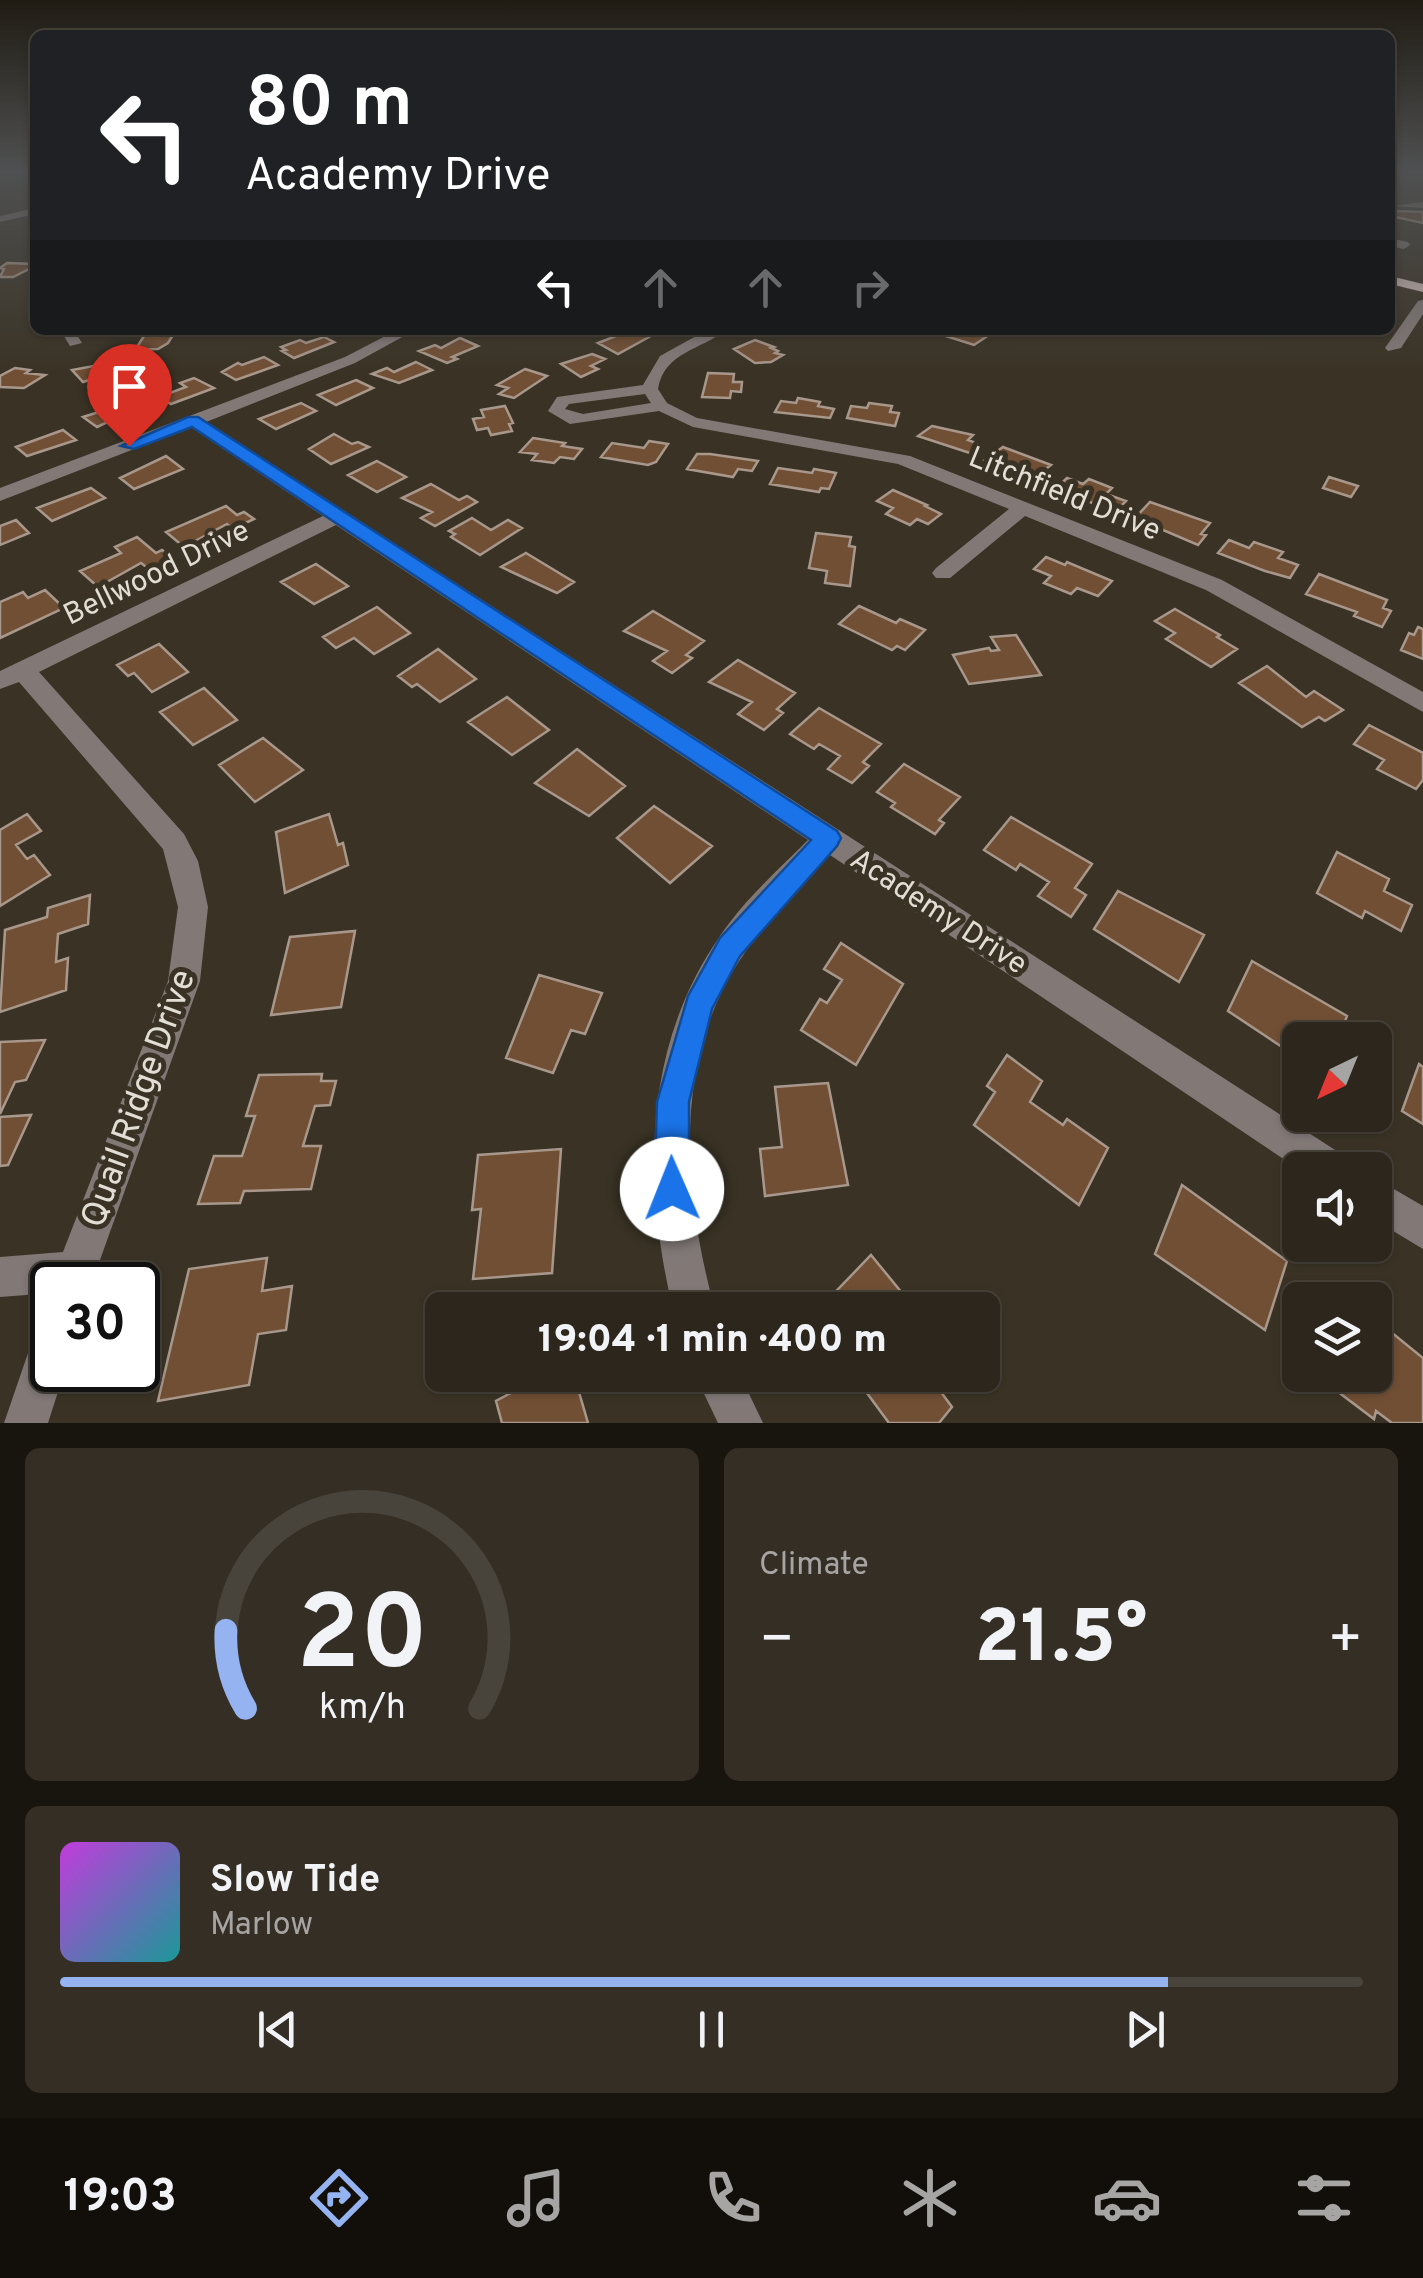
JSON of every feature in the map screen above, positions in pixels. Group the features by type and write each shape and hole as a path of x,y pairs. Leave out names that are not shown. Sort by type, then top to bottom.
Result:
{"main road":[{"path":"1395,281 1423,288"}],"street":[{"path":"1397,309 1420,309"},
{"path":"1393,348 1420,309"},
{"path":"0,495 350,360 398,335"},
{"path":"655,397 654,372 668,357 710,335"},
{"path":"655,397 582,419 570,419 556,411 562,400 655,397"},
{"name":"Litchfield Drive","path":"655,397 706,426 885,455 1023,508 1230,593 1423,703"},
{"name":"Academy Drive","path":"193,421 1306,1152"},
{"path":"942,573 1023,508"},
{"name":"Bellwood Drive","path":"12,676 338,516"},
{"name":"Quail Ridge Drive","path":"12,676 174,842 184,861 193,906 184,981 79,1262"},
{"path":"690,1292 674,1224 670,1154 673,1102 683,1052 698,1006 730,947 828,838"},
{"path":"1392,1209 1423,1229"},
{"path":"0,1277 30,1277"},
{"path":"26,1423 36,1392"},
{"path":"726,1392 741,1423"}],"building":[{"path":"7,263 30,264 30,268 13,277 0,277 4,269 0,268"},
{"path":"145,335 173,335 158,349 135,350"},
{"path":"618,335 649,337 618,354 598,343"},
{"path":"942,335 986,337 974,345"},
{"path":"324,337 334,342 294,358 282,351 286,350 281,347 300,340 306,343"},
{"path":"460,338 478,346 447,363 419,351 435,345 441,348"},
{"path":"755,340 783,355 771,362 755,363 734,349"},
{"path":"592,354 605,359 591,366 598,369 581,377 561,364"},
{"path":"264,357 278,365 236,380 222,372 238,363"},
{"path":"120,361 127,368 83,382 72,370"},
{"path":"416,362 432,370 399,383 372,374 387,368 394,372"},
{"path":"15,368 45,375 24,388 0,387 0,376"},
{"path":"525,369 547,376 514,398 499,394 508,388 497,385"},
{"path":"708,373 734,374 733,382 742,382 741,392 731,391 730,398 702,397"},
{"path":"194,378 214,388 171,404 159,397 186,387 180,383"},
{"path":"356,380 373,388 336,405 318,395"},
{"path":"798,398 834,409 830,418 775,412 781,401 796,403"},
{"path":"138,403 152,412 133,419 125,414 97,427 83,417"},
{"path":"301,403 316,411 276,429 259,419"},
{"path":"869,403 892,406 890,412 899,413 895,426 847,418 851,406 867,408"},
{"path":"505,406 513,423 509,424 512,431 491,435 488,428 477,430 473,419 484,417 481,410"},
{"path":"932,426 973,435 968,440 981,445 970,453 918,436"},
{"path":"63,430 76,440 27,456 16,447"},
{"path":"334,434 352,444 358,442 369,447 331,464 309,449"},
{"path":"533,438 582,449 574,459 560,457 554,463 532,460 537,454 520,452"},
{"path":"649,441 668,444 656,462 648,465 601,457 612,443 644,448"},
{"path":"1003,447 1051,465 1042,472 1047,474 1038,483 1018,475 1023,471 985,460"},
{"path":"697,454 758,461 752,471 738,469 733,477 687,469"},
{"path":"166,456 183,469 134,489 120,478"},
{"path":"377,461 406,477 377,492 348,475"},
{"path":"778,468 836,473 829,489 821,488 819,492 770,484"},
{"path":"1329,477 1358,486 1351,497 1323,488"},
{"path":"1067,478 1083,484 1089,479 1112,488 1106,494 1126,501 1116,511 1054,490"},
{"path":"431,484 459,500 467,496 477,502 435,526 421,518 432,512 402,498"},
{"path":"91,488 105,498 52,521 37,508"},
{"path":"893,490 941,514 928,524 917,519 910,525 886,514 893,508 877,501"},
{"path":"1150,502 1210,523 1201,534 1206,535 1198,545 1135,518"},
{"path":"226,506 237,515 244,512 254,519 233,529 227,524 184,547 166,532"},
{"path":"472,518 491,530 508,520 522,528 480,555 451,537 455,534 449,531"},
{"path":"16,520 29,533 0,545 0,526"},
{"path":"816,533 851,537 849,546 855,547 850,586 825,583 827,571 809,568"},
{"path":"137,537 156,553 162,550 173,558 149,569 141,563 98,587 80,571 121,553 115,547"},
{"path":"1229,540 1249,548 1254,542 1283,552 1278,558 1298,565 1290,578 1218,553"},
{"path":"526,553 574,582 557,593 501,567"},
{"path":"1046,557 1112,581 1098,596 1077,588 1071,594 1044,583 1051,576 1034,569"},
{"path":"316,564 348,586 314,604 281,582"},
{"path":"1319,574 1387,600 1383,608 1391,611 1382,627 1354,616 1357,612 1306,594"},
{"path":"45,590 64,608 0,638 0,602 23,592 28,598"},
{"path":"859,606 896,623 900,619 925,630 905,650 897,646 892,650 839,624"},
{"path":"377,607 410,633 374,654 354,638 336,648 323,637"},
{"path":"1175,609 1237,649 1211,667 1166,639 1175,633 1155,621"},
{"path":"653,611 704,641 686,655 692,658 672,673 653,661 667,651 624,631"},
{"path":"1418,627 1423,629 1423,659 1401,650 1409,633 1414,635"},
{"path":"1016,635 1041,675 969,684 953,655 989,648 999,650 991,637"},
{"path":"159,644 188,672 152,692 134,673 128,676 117,665"},
{"path":"438,649 476,679 440,702 417,684 412,687 398,676"},
{"path":"738,660 795,693 777,709 783,713 764,730 738,714 752,702 709,682"},
{"path":"1267,666 1306,697 1314,691 1343,710 1325,721 1319,717 1302,727 1239,683"},
{"path":"204,688 237,720 193,745 160,712"},
{"path":"507,697 549,730 512,755 468,722"},
{"path":"819,708 881,744 863,762 869,766 852,783 828,769 840,756 819,744 814,749 790,734"},
{"path":"1369,725 1423,753 1423,780 1416,789 1377,769 1384,760 1354,744"},
{"path":"263,738 303,770 255,802 219,765"},
{"path":"577,749 625,786 589,816 535,783"},
{"path":"904,764 960,797 939,820 944,823 935,834 891,807 895,803 877,792"},
{"path":"654,806 712,846 670,883 617,838"},
{"path":"27,814 41,831 16,845 27,859 34,855 50,875 0,906 0,830"},
{"path":"329,814 348,865 285,893 276,832"},
{"path":"1011,817 1092,864 1075,888 1086,895 1071,917 1038,896 1049,882 1020,864 1016,870 984,850"},
{"path":"1337,852 1389,879 1384,891 1412,905 1401,931 1365,911 1362,918 1317,893"},
{"path":"1118,891 1204,935 1179,982 1094,929"},
{"path":"90,895 88,924 58,934 56,962 68,958 66,990 0,1012 5,930 47,917 48,908"},
{"path":"355,931 341,1007 271,1015 290,937"},
{"path":"841,943 903,984 856,1065 801,1030 820,999 827,1003 842,980 824,969"},
{"path":"1252,961 1347,1016 1345,1022 1282,1022 1282,1047 1228,1011"},
{"path":"539,975 602,993 585,1034 571,1030 553,1073 506,1058"},
{"path":"45,1040 26,1080 15,1082 0,1114 0,1042"},
{"path":"1007,1055 1042,1081 1030,1102 1063,1125 1067,1119 1108,1148 1079,1205 974,1125 995,1092 987,1086"},
{"path":"1419,1064 1423,1067 1423,1124 1402,1111"},
{"path":"322,1074 321,1081 336,1081 330,1105 315,1106 303,1146 321,1146 311,1189 244,1191 240,1203 198,1204 214,1156 242,1156 255,1116 246,1116 259,1075"},
{"path":"828,1083 848,1185 765,1196 760,1149 782,1147 775,1087"},
{"path":"31,1115 8,1165 0,1166 0,1117"},
{"path":"561,1149 552,1273 473,1279 481,1209 472,1210 478,1155"},
{"path":"1182,1185 1287,1262 1265,1330 1155,1254"},
{"path":"871,1255 901,1292 835,1292"},
{"path":"267,1258 262,1291 292,1286 286,1330 258,1334 249,1385 158,1401 189,1269"},
{"path":"1392,1333 1423,1358 1423,1423 1392,1423 1376,1411 1374,1419 1338,1392 1392,1392"},
{"path":"513,1392 579,1392 588,1423 502,1423 496,1401"},
{"path":"866,1392 941,1392 952,1407 939,1423 889,1423"}],"route":[{"path":"129,446 193,421 828,838 749,922 713,975 698,1006 673,1102 672,1189"}]}
